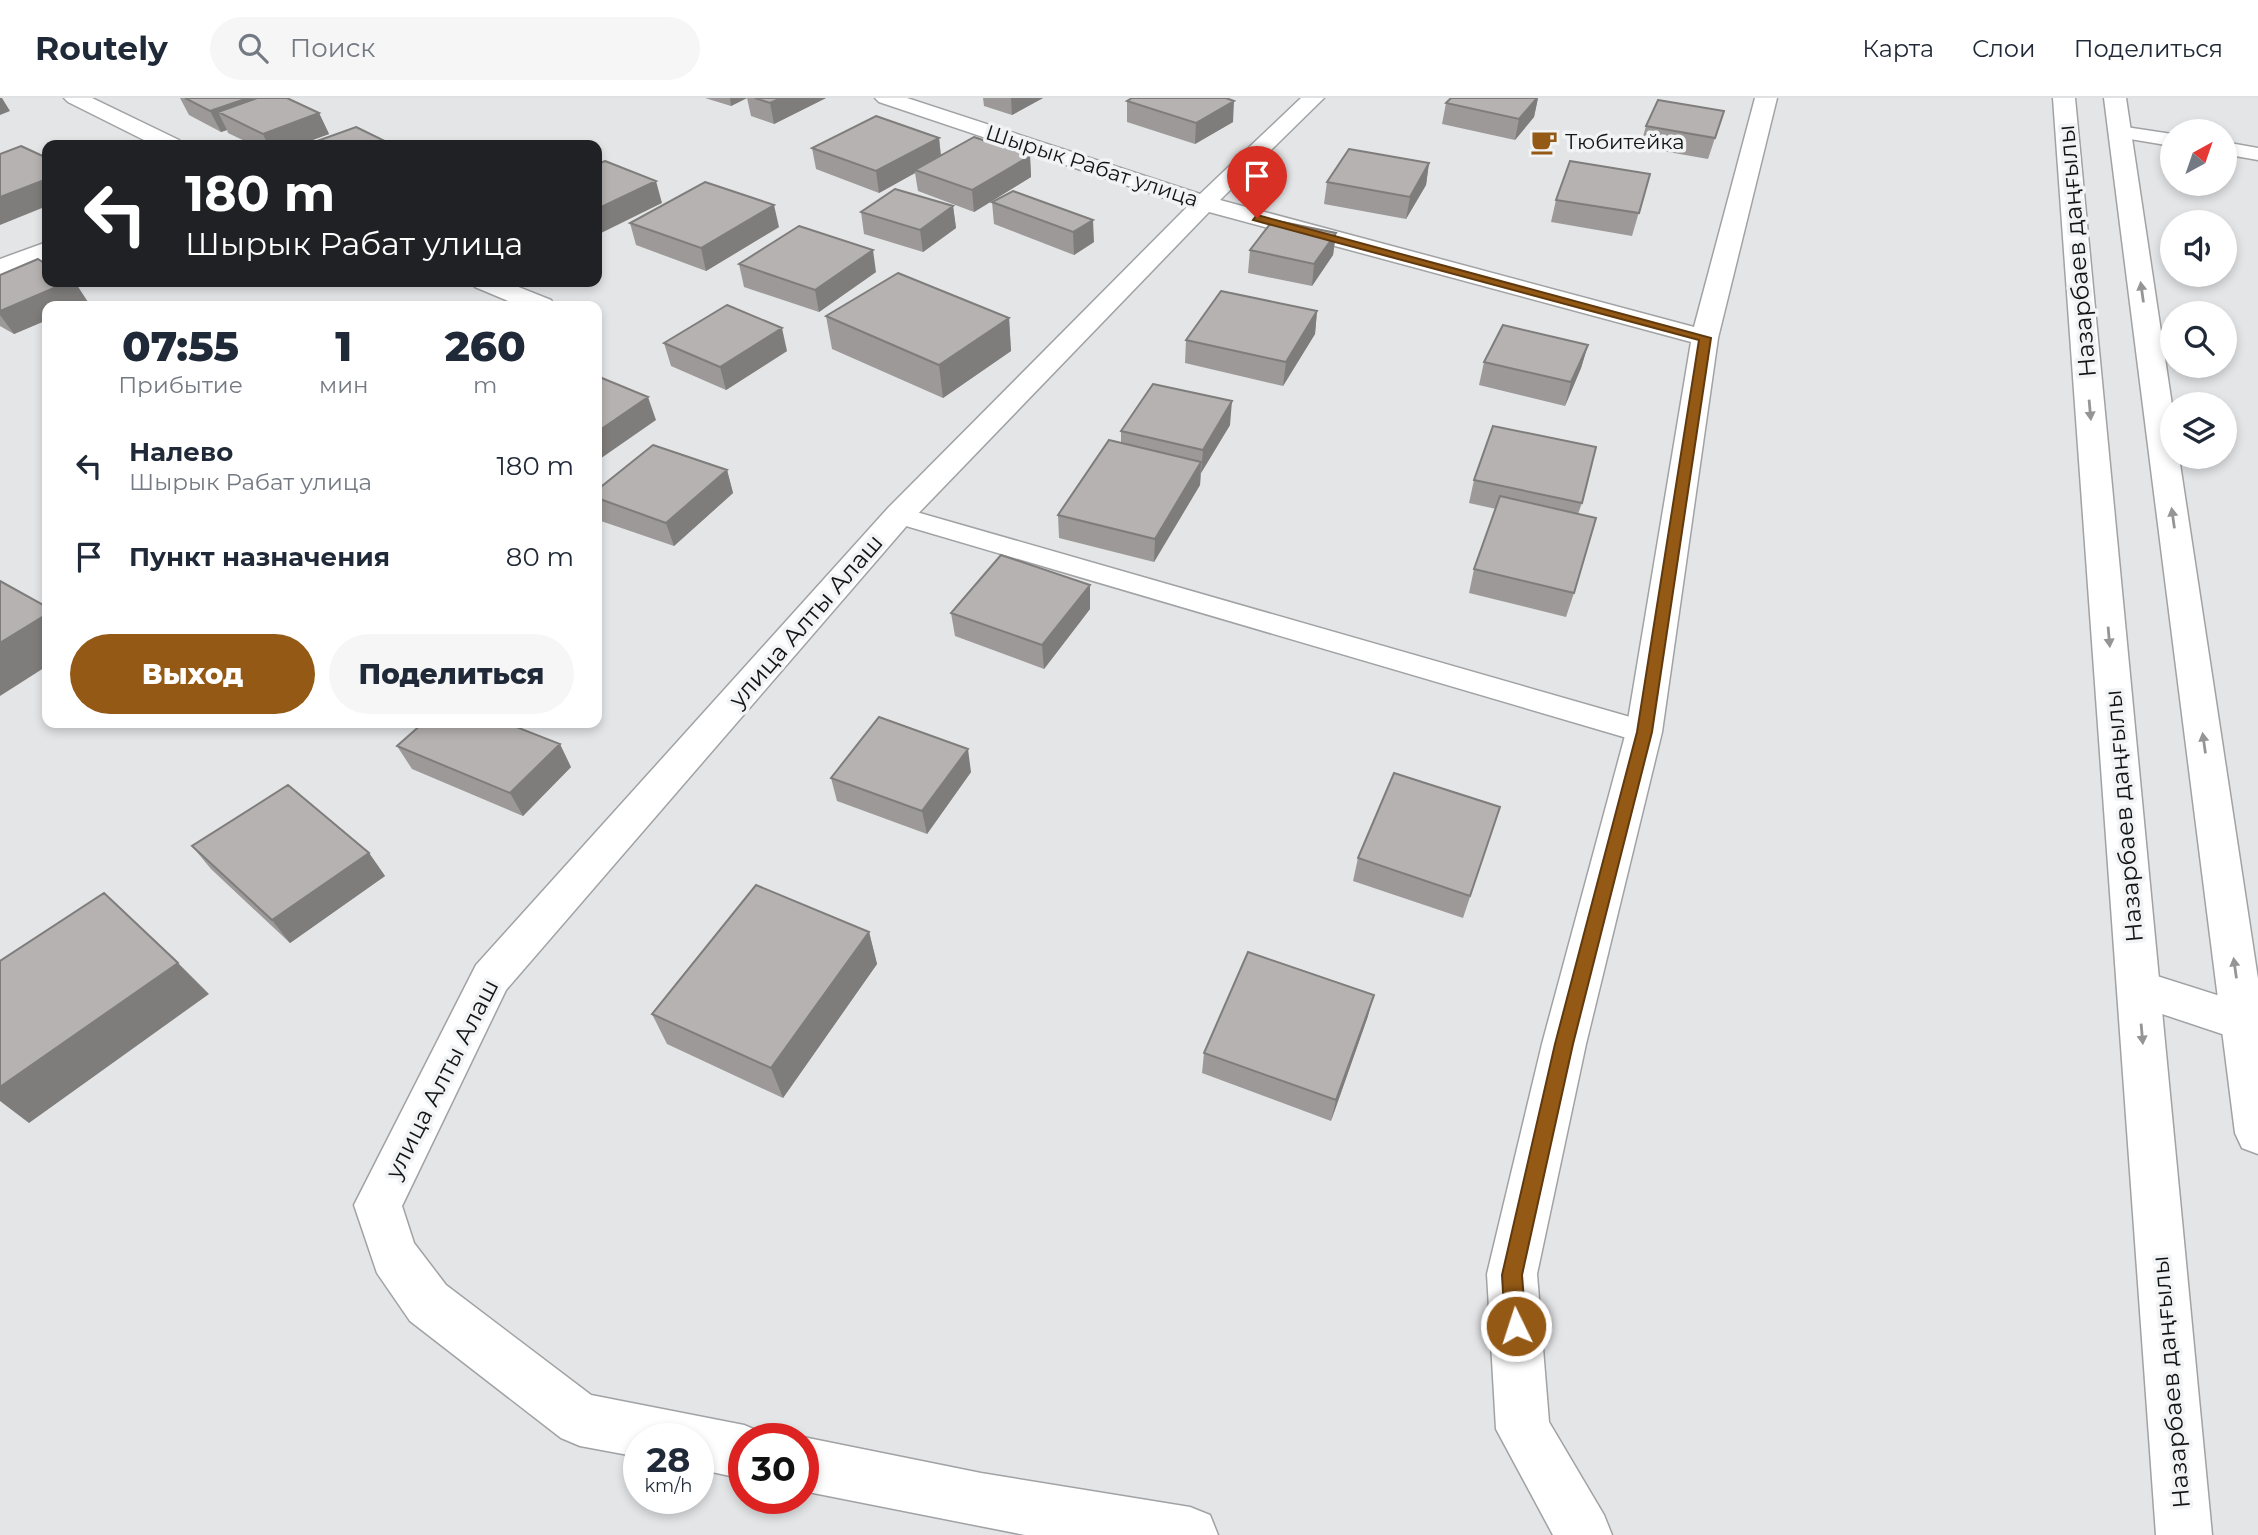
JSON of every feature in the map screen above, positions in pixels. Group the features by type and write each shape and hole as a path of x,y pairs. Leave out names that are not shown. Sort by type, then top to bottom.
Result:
{"street":[{"path":"75,98 161,140"},
{"name":"Шырык Рабат улица","path":"886,98 1204,203 1705,338"},
{"name":"улица Алты Алаш","path":"623,1427 580,1419 428,1303 394,1256 378,1205 491,978 900,515 1204,203 1313,98"},
{"path":"1584,1535 1523,1429 1512,1275 1564,1044 1644,732 1705,338 1766,98"},
{"name":"Назарбаев даңғылы","path":"2064,98 2184,1535"},
{"path":"2115,98 2250,1025 2258,1133"},
{"path":"0,268 42,251"},
{"path":"496,287 530,301"},
{"path":"2138,988 2250,1025"},
{"path":"819,1467 981,1500 1190,1535"}],"lane":[{"path":"2119,132 2160,138"},
{"path":"2237,150 2258,154"},
{"path":"900,515 1644,732"}],"building":[{"path":"185,98 248,98 210,111"},
{"path":"257,98 287,98 319,113 263,134 218,112"},
{"path":"755,98 781,98 770,103"},
{"path":"1132,98 1226,98 1234,101 1196,123 1127,101"},
{"path":"1451,98 1537,98 1519,119 1446,103"},
{"path":"1658,100 1724,111 1715,138 1646,126"},
{"path":"876,116 939,138 876,171 812,148"},
{"path":"356,127 383,140 320,140"},
{"path":"974,137 1030,156 972,190 915,170"},
{"path":"21,146 42,156 42,181 0,197 0,154"},
{"path":"1349,149 1429,163 1410,197 1327,182"},
{"path":"605,161 656,181 602,207 602,162"},
{"path":"1570,161 1650,174 1639,213 1556,200"},
{"path":"705,182 774,205 701,248 630,223"},
{"path":"895,189 953,206 920,230 861,212"},
{"path":"1013,191 1093,220 1073,232 992,202"},
{"path":"1273,220 1336,233 1314,264 1250,250"},
{"path":"799,226 873,250 815,290 739,264"},
{"path":"38,259 42,262 42,287 56,287 0,311 0,275"},
{"path":"898,273 1009,318 939,365 826,316"},
{"path":"1221,291 1317,311 1286,362 1186,340"},
{"path":"727,305 782,328 720,367 664,343"},
{"path":"1503,325 1588,345 1571,382 1484,362"},
{"path":"602,378 648,397 602,429"},
{"path":"1153,384 1232,401 1203,450 1121,431"},
{"path":"1493,426 1596,447 1582,503 1474,480"},
{"path":"1109,440 1201,462 1155,539 1058,515"},
{"path":"653,445 727,470 666,523 602,500 602,486"},
{"path":"1500,496 1596,518 1574,593 1474,569"},
{"path":"1001,555 1090,585 1042,645 951,613"},
{"path":"0,581 42,604 42,617 0,643"},
{"path":"879,717 968,749 922,811 831,778"},
{"path":"417,728 519,728 560,744 510,793 397,746"},
{"path":"1394,773 1500,807 1470,896 1358,858"},
{"path":"288,785 369,853 272,920 192,846"},
{"path":"756,885 869,932 771,1068 652,1014"},
{"path":"104,893 178,963 0,1087 0,961"},
{"path":"1248,952 1374,995 1336,1100 1204,1053"}],"place":[{"name":"Тюбитейка","path":"1544,142"}],"route":[{"path":"1257,218 1705,338 1644,732 1564,1044 1512,1275 1516,1326"}]}
